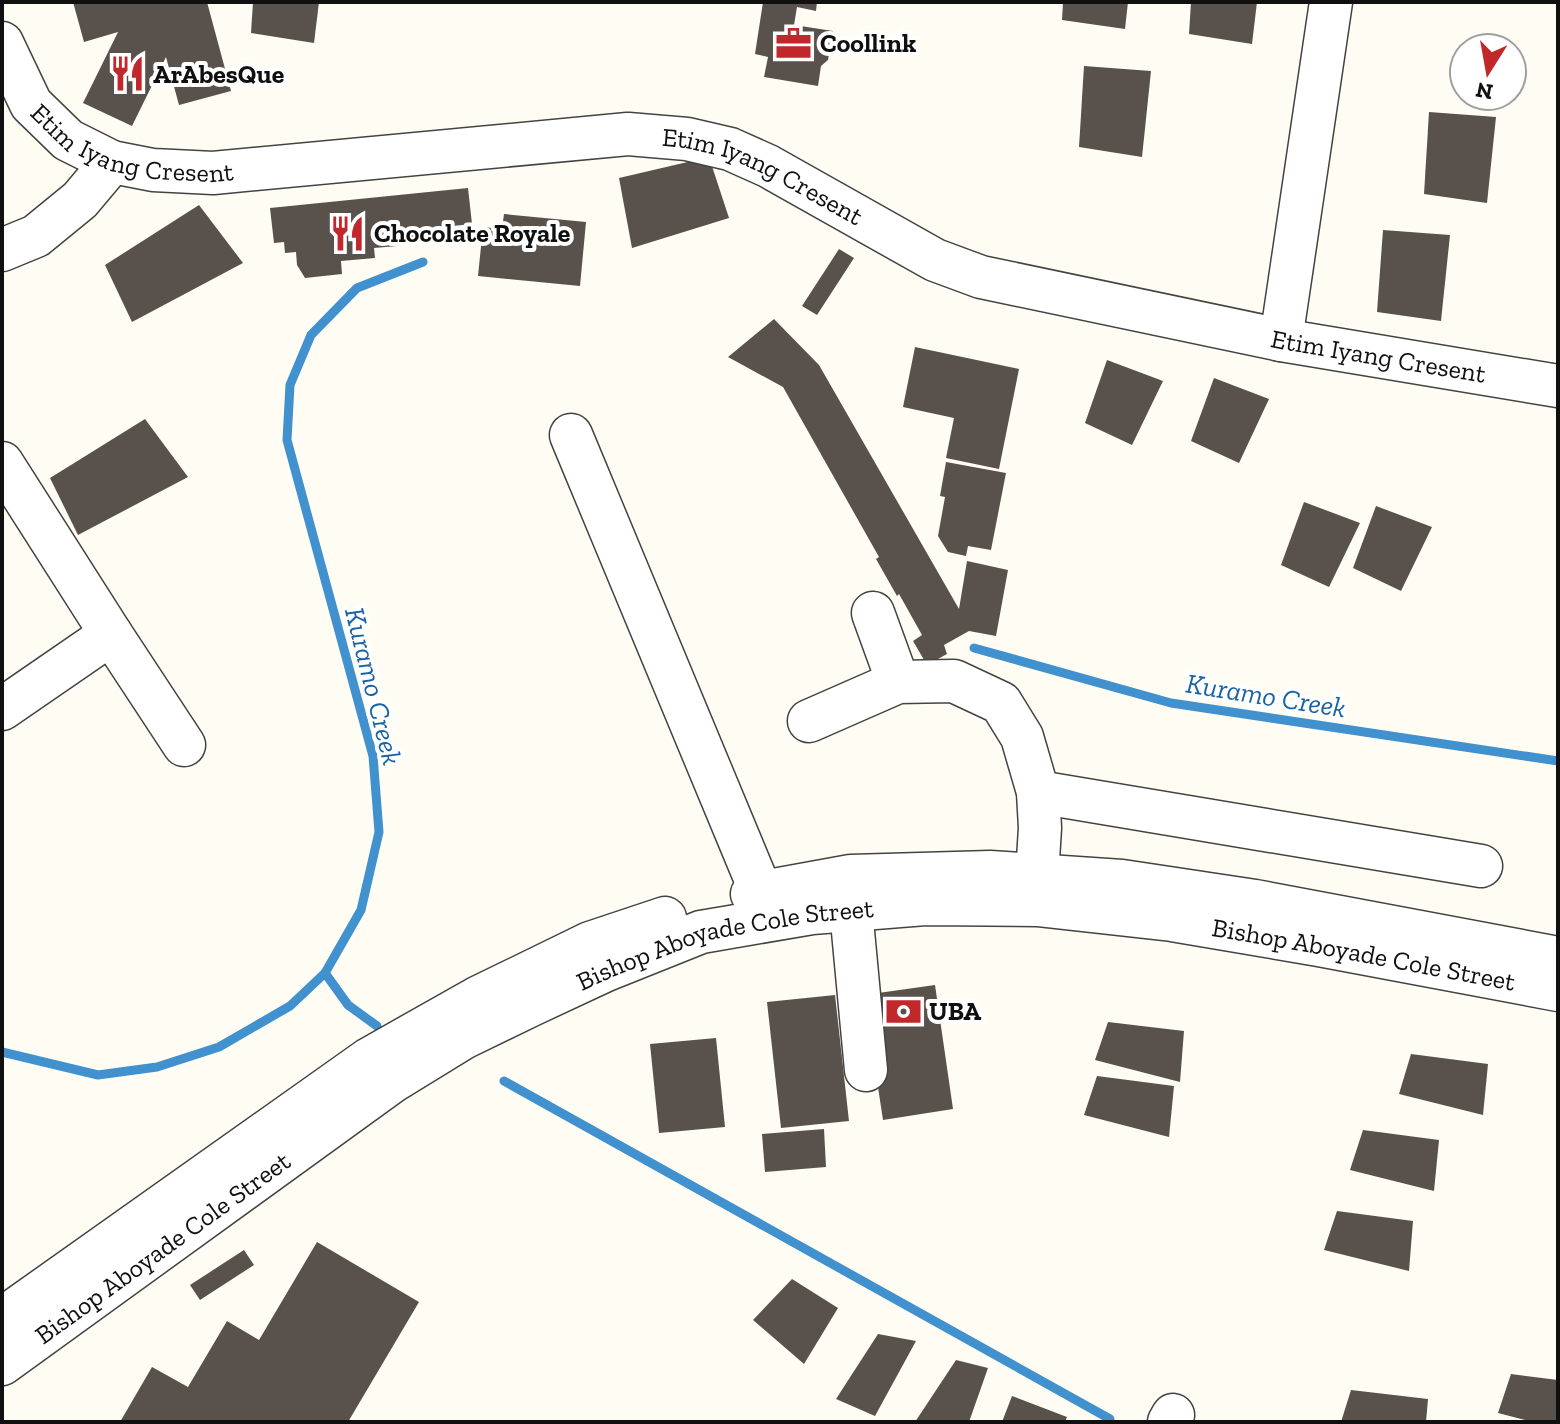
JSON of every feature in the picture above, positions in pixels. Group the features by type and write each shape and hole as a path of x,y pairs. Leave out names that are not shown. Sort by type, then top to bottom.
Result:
{"street":[{"path":"1281,340 1331,2"},
{"name":"Etim Iyang Cresent","path":"2,43 31,104 68,140 112,162 153,170 213,173 628,134 687,139 730,149 755,160 935,260 981,277 1281,340 1558,386"},
{"path":"2,250 36,236 80,200 112,162"},
{"path":"571,435 761,892"},
{"path":"2,463 184,745"},
{"path":"873,613 898,682"},
{"path":"2,709 111,634"},
{"path":"809,721 898,682 954,681 1001,703 1022,737 1038,792 1040,828 1037,875"},
{"path":"1038,792 1481,866"},
{"name":"Bishop Aboyade Cole Street","path":"13,1325 369,1059 477,998 590,943 716,901 851,876 990,872 1037,875 1122,881 1255,901 1558,958"},
{"name":"Bishop Aboyade Cole Street","path":"13,1325 463,1038 606,970 701,932 812,913 925,904 1037,905 1157,918 1558,990"},
{"path":"851,910 866,1070"}],"building":[{"name":"ArAbesQue","path":"73,2 207,2 231,91 179,105 166,57 132,126 83,103 118,32 84,42"},
{"path":"253,2 319,2 314,43 251,33"},
{"name":"Coollink","path":"763,2 817,2 816,11 797,7 794,25 833,31 828,60 821,66 818,86 764,77 768,57 755,54"},
{"path":"1063,2 1128,2 1125,29 1062,20"},
{"path":"1191,2 1257,2 1252,44 1189,34"},
{"path":"1084,66 1151,71 1142,157 1079,147"},
{"path":"1429,112 1496,117 1487,203 1424,194"},
{"path":"709,157 729,218 632,248 619,178"},
{"name":"Chocolate Royale","path":"468,188 472,224 423,229 424,237 397,239 397,246 374,248 375,258 341,261 342,274 305,278 297,265 296,252 285,253 284,242 274,243 270,208"},
{"path":"199,205 243,263 132,322 105,265"},
{"path":"504,214 586,222 580,286 478,276 483,227 502,229"},
{"path":"1383,230 1450,235 1441,321 1377,312"},
{"path":"839,249 854,258 817,315 802,306"},
{"path":"774,319 819,365 959,609 967,561 1008,570 996,636 969,631 944,645 947,654 927,665 913,641 922,635 876,559 879,557 783,387 728,357"},
{"path":"915,347 1019,369 999,469 946,458 954,418 903,407"},
{"path":"1107,360 1163,381 1132,445 1085,423"},
{"path":"1214,378 1269,399 1239,463 1191,441"},
{"path":"145,419 188,477 78,535 50,478"},
{"path":"946,462 1006,473 991,550 968,546 966,556 948,552 938,536 945,497 940,496"},
{"path":"1304,502 1360,523 1329,587 1281,565"},
{"path":"1376,506 1432,527 1401,591 1353,568"},
{"path":"935,985 953,1109 883,1120 864,995"},
{"path":"835,995 849,1121 781,1128 767,1002"},
{"path":"1108,1022 1184,1031 1180,1082 1095,1060"},
{"path":"716,1038 725,1127 659,1133 650,1044"},
{"path":"1411,1054 1488,1064 1483,1115 1399,1094"},
{"path":"1097,1076 1174,1086 1169,1137 1084,1115"},
{"path":"824,1129 826,1167 765,1172 762,1134"},
{"path":"1363,1130 1439,1140 1434,1191 1350,1170"},
{"path":"1337,1211 1413,1221 1409,1271 1324,1250"},
{"path":"317,1242 419,1302 348,1422 120,1422 152,1367 188,1387 227,1321 259,1340"},
{"path":"244,1250 254,1265 200,1300 190,1285"},
{"path":"792,1279 838,1308 804,1364 753,1320"},
{"path":"878,1334 916,1341 875,1416 836,1399"},
{"path":"956,1360 988,1368 969,1422 915,1422"},
{"path":"1511,1374 1558,1380 1558,1422 1533,1422 1498,1413"},
{"path":"1351,1390 1428,1399 1426,1422 1341,1422"},
{"path":"1012,1396 1067,1417 1065,1422 1002,1422"}],"waterway":[{"name":"Kuramo Creek","path":"2,1052 98,1075 157,1067 219,1047 290,1006 325,973 361,910 379,832 373,756 287,440 290,385 311,335 357,288 423,262"},
{"name":"Kuramo Creek","path":"974,648 1171,703 1558,761"},
{"path":"325,973 348,1005 377,1026"},
{"path":"504,1081 1110,1419"}],"place":[{"name":"Coollink","path":"794,43"},
{"name":"ArAbesQue","path":"127,74"},
{"name":"Chocolate Royale","path":"348,233"},
{"name":"UBA","path":"903,1011"}]}
